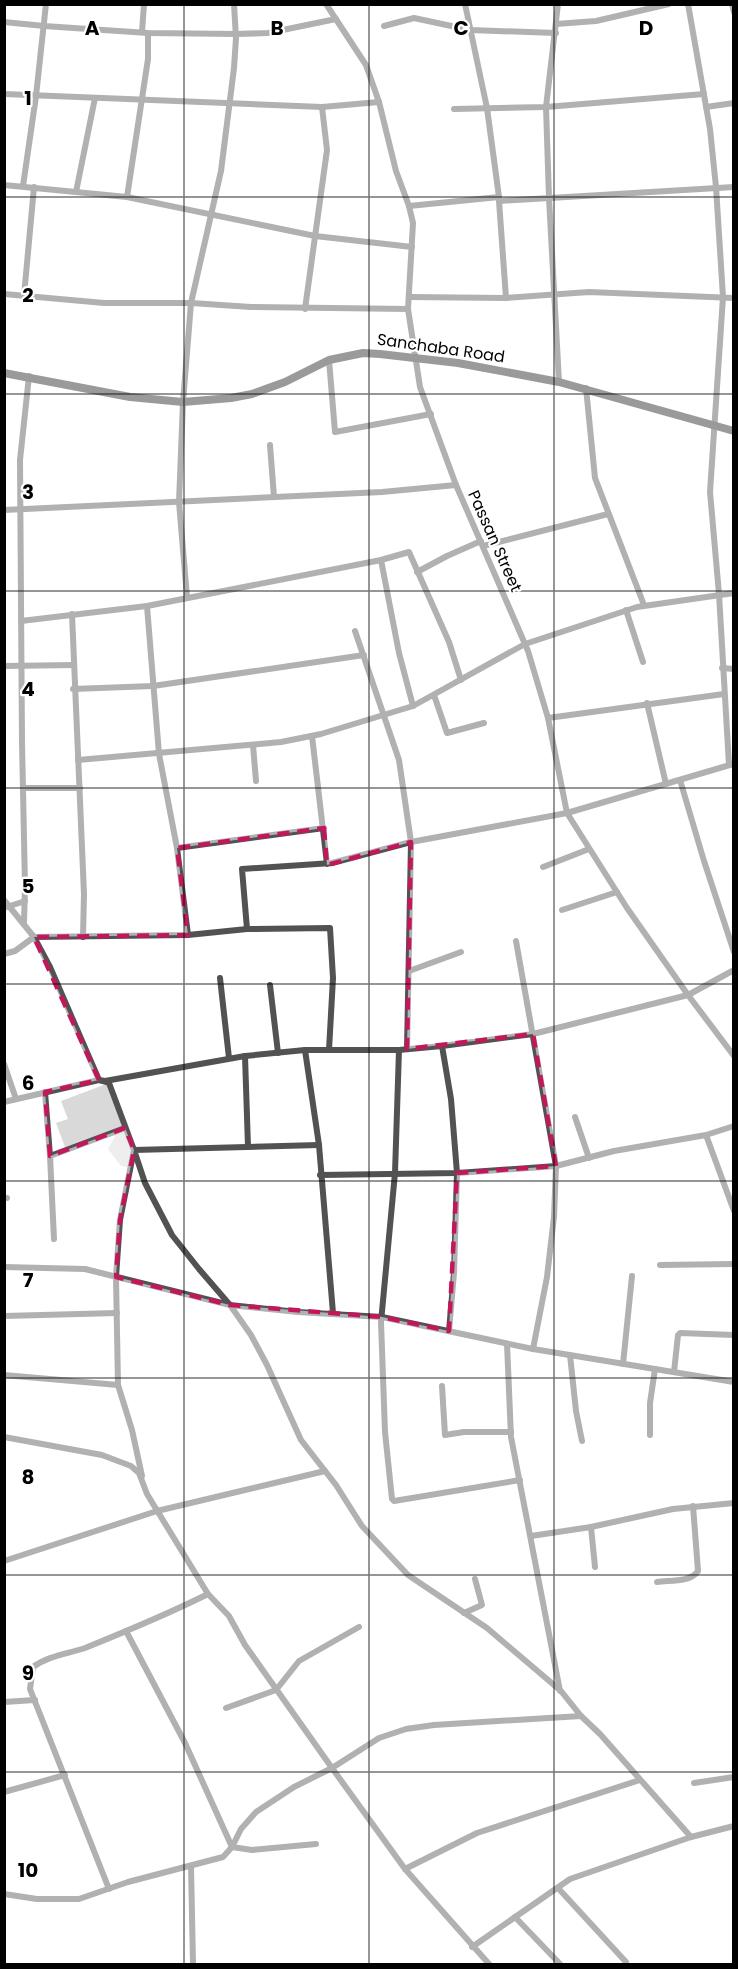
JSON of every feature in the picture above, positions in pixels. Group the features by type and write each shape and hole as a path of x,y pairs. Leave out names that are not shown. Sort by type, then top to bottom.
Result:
{"street":[{"path":"23,186 46,4"},
{"path":"127,197 148,59 144,4"},
{"path":"187,597 179,502 183,402 191,303 220,171 229,105 236,34 234,4"},
{"name":"Passan Street","path":"326,4 366,64 379,102 396,171 413,223 408,309 420,387 456,485 525,644 548,718 567,813 617,892 688,995 734,1056"},
{"path":"465,4 487,108 499,199 506,298"},
{"path":"558,4 546,107 559,382"},
{"path":"556,24 596,21 669,4"},
{"path":"247,929 242,869 327,864 411,842 567,813 731,764 710,492 723,297 716,187 706,107 688,4"},
{"path":"732,4 734,12"},
{"path":"384,26 414,18 470,30 555,33"},
{"path":"4,22 145,32 236,34 268,33 336,19"},
{"path":"4,94 229,105 322,107 379,102"},
{"path":"454,109 546,107 704,94"},
{"path":"76,192 95,98"},
{"path":"706,107 734,102"},
{"path":"305,309 327,150 322,107"},
{"path":"4,185 127,197 315,237 412,247"},
{"path":"409,206 734,187"},
{"path":"24,296 34,188"},
{"path":"409,297 506,298 589,292 734,298"},
{"path":"4,294 104,303 191,303 305,309 408,309"},
{"name":"Sanchaba Road","path":"4,373 130,397 183,402 231,398 269,389 329,360 363,353 458,363 559,382 734,431"},
{"path":"329,360 335,432 431,414"},
{"path":"24,923 20,460 29,376"},
{"path":"586,388 596,478 644,605"},
{"path":"270,445 274,497"},
{"path":"4,510 382,492 456,485"},
{"path":"417,572 447,556 482,544 608,514"},
{"path":"21,621 147,606 381,560 409,552 449,642 461,680"},
{"path":"381,560 399,653 414,706"},
{"path":"78,760 253,745 312,736 414,706 525,644 644,605 734,593"},
{"path":"147,606 159,754 177,848 188,935"},
{"path":"626,610 643,662"},
{"path":"72,614 73,689 84,894 83,937"},
{"path":"356,631 399,760 411,842 407,1049"},
{"path":"73,689 153,686 364,655"},
{"path":"4,666 74,665"},
{"path":"723,668 734,669"},
{"path":"548,718 724,694"},
{"path":"434,695 447,733 484,723"},
{"path":"647,703 666,784"},
{"path":"312,736 327,864"},
{"path":"253,745 256,781"},
{"path":"680,780 734,952"},
{"path":"23,788 80,788"},
{"path":"177,848 324,828"},
{"path":"543,867 589,849"},
{"path":"562,910 617,892"},
{"path":"4,900 7,908 24,923 34,937 50,967 99,1080 109,1083 145,1183 172,1234 230,1305 257,1345 301,1440 362,1526 408,1575 487,1628 561,1692 691,1837"},
{"path":"7,908 25,901"},
{"path":"4,954 15,951 34,937 188,935 247,929 330,928 333,978 329,1050"},
{"path":"516,941 556,1166 554,1217 547,1277 533,1349"},
{"path":"408,971 461,952"},
{"path":"220,978 229,1058"},
{"path":"4,1102 99,1080 105,1081 229,1058 305,1050 399,1050 533,1034 688,995 715,980"},
{"path":"270,985 278,1053"},
{"path":"442,1046 457,1173 454,1273 449,1331"},
{"path":"305,1050 319,1145 333,1313"},
{"path":"399,1050 395,1173 382,1317 382,1383 393,1501 520,1480"},
{"path":"245,1056 248,1146"},
{"path":"4,1064 16,1099"},
{"path":"45,1092 54,1239"},
{"path":"576,1117 589,1158"},
{"path":"320,1175 457,1173 556,1166 614,1151 706,1135 734,1126"},
{"path":"50,1156 125,1128"},
{"path":"706,1135 734,1211"},
{"path":"134,1150 319,1145"},
{"path":"134,1150 120,1220 116,1277 118,1386 132,1430 147,1494 208,1594 229,1616 245,1645 405,1869 489,1965"},
{"path":"660,1265 734,1264"},
{"path":"4,1268 79,1268 230,1305 382,1317 533,1349 734,1383"},
{"path":"623,1364 632,1276"},
{"path":"4,1316 117,1313"},
{"path":"674,1372 680,1333 734,1335"},
{"path":"507,1344 511,1432 561,1692"},
{"path":"570,1355 582,1441"},
{"path":"650,1435 650,1403 655,1369"},
{"path":"4,1375 118,1386"},
{"path":"442,1386 446,1435 464,1432 511,1432"},
{"path":"4,1437 102,1455 130,1466 139,1473 143,1480"},
{"path":"4,1561 157,1511 325,1471"},
{"path":"531,1536 591,1527 673,1509 734,1503"},
{"path":"657,1582 689,1578 698,1571 693,1506"},
{"path":"591,1527 595,1567"},
{"path":"464,1613 482,1605 475,1580"},
{"path":"109,1889 30,1689 33,1667 42,1660 81,1649 164,1616 208,1594"},
{"path":"226,1708 276,1689 299,1661 359,1628"},
{"path":"126,1631 185,1743 232,1847"},
{"path":"4,1702 35,1700"},
{"path":"4,1894 37,1899 79,1899 128,1882 223,1857 232,1847 241,1829 256,1812 294,1786 332,1768 379,1738 434,1725 581,1716"},
{"path":"4,1792 65,1775"},
{"path":"694,1783 734,1777"},
{"path":"405,1869 477,1833 639,1780"},
{"path":"472,1947 570,1880 691,1837 734,1826"},
{"path":"232,1847 252,1850 316,1844"},
{"path":"191,1866 193,1965"},
{"path":"558,1888 626,1962"},
{"path":"515,1917 560,1965"}],"highlighted area":[{"path":"324,828 327,865 411,842 407,1049 533,1034 556,1166 457,1173 449,1331 382,1317 230,1305 116,1277 120,1220 134,1150 125,1128 50,1156 45,1092 99,1080 34,937 188,935 177,848"}],"shaded area":[{"path":"109,1083 134,1150 132,1168 121,1166 108,1149 115,1136 110,1131 65,1147 56,1123 68,1119 61,1101"}]}
